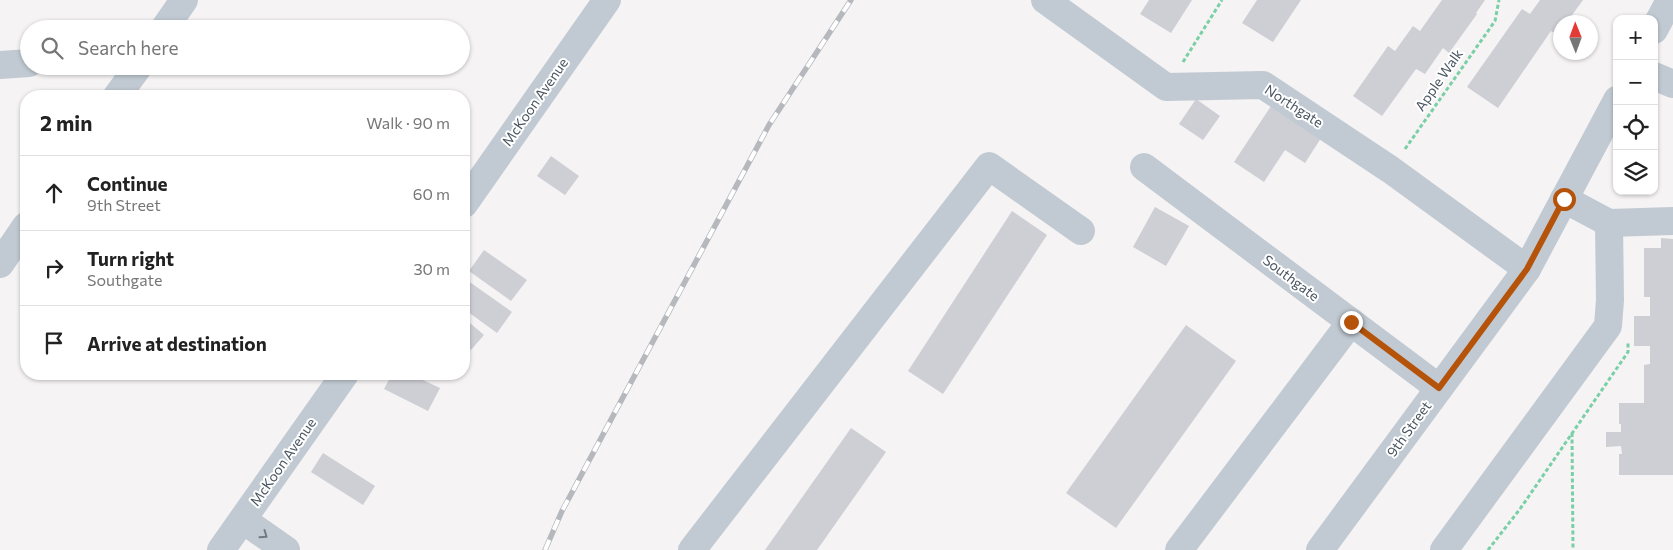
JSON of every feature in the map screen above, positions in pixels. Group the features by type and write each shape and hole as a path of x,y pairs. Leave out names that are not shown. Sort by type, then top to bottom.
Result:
{"street":[{"path":"170,20 184,0"},
{"name":"McKoon Avenue","path":"470,195 606,0"},
{"path":"1045,0 1166,87"},
{"path":"1658,22 1670,0"},
{"path":"0,65 20,64"},
{"path":"122,90 132,75"},
{"path":"1658,78 1673,84"},
{"name":"Northgate","path":"1166,87 1263,85 1391,170 1527,269"},
{"name":"9th Street","path":"1320,550 1527,269 1614,105"},
{"path":"692,550 989,166 1081,231"},
{"name":"Southgate","path":"1144,167 1439,388"},
{"path":"1564,199 1609,223 1673,221"},
{"path":"1444,550 1608,326 1610,300 1609,223"},
{"path":"0,264 20,235"},
{"path":"1179,550 1351,322"},
{"name":"McKoon Avenue","path":"221,550 341,380"},
{"path":"243,520 286,550"}],"path":[{"path":"1166,87 1222,0"},
{"name":"Apple Walk","path":"1391,170 1494,21 1500,0"},
{"path":"1572,432 1574,550"}],"building":[{"path":"1149,0 1192,0 1171,33 1140,14"},
{"path":"1257,0 1301,0 1273,42 1242,23"},
{"path":"1442,0 1485,0 1449,53 1443,48 1425,74 1416,69 1382,116 1353,96 1388,46 1395,51 1413,26 1420,31"},
{"path":"1540,0 1583,0 1572,15 1553,15 1553,32 1551,31 1498,108 1467,87 1522,9 1530,14"},
{"path":"1196,99 1220,116 1203,140 1179,124"},
{"path":"1273,103 1323,135 1305,163 1285,150 1264,182 1234,162"},
{"path":"551,156 579,176 565,195 537,176"},
{"path":"1155,207 1189,226 1166,266 1133,247"},
{"path":"1012,211 1047,235 943,394 908,371"},
{"path":"1661,238 1673,239 1673,475 1619,475 1619,454 1622,454 1621,446 1606,447 1606,432 1621,432 1619,403 1644,403 1644,365 1650,364 1650,346 1634,346 1634,316 1650,316 1650,297 1644,297 1644,248 1661,248"},
{"path":"484,250 527,280 511,301 470,272"},
{"path":"470,282 512,312 497,333 470,313"},
{"path":"470,323 484,335 470,349"},
{"path":"1186,325 1236,361 1116,528 1066,493"},
{"path":"389,380 423,380 440,388 428,411 384,389"},
{"path":"851,428 886,452 817,550 765,550"},
{"path":"323,453 375,486 363,505 311,472"}],"railway":[{"path":"545,550 562,511 769,125 851,0"}],"route":[{"path":"1351,322 1439,388 1527,269 1564,199"}]}
